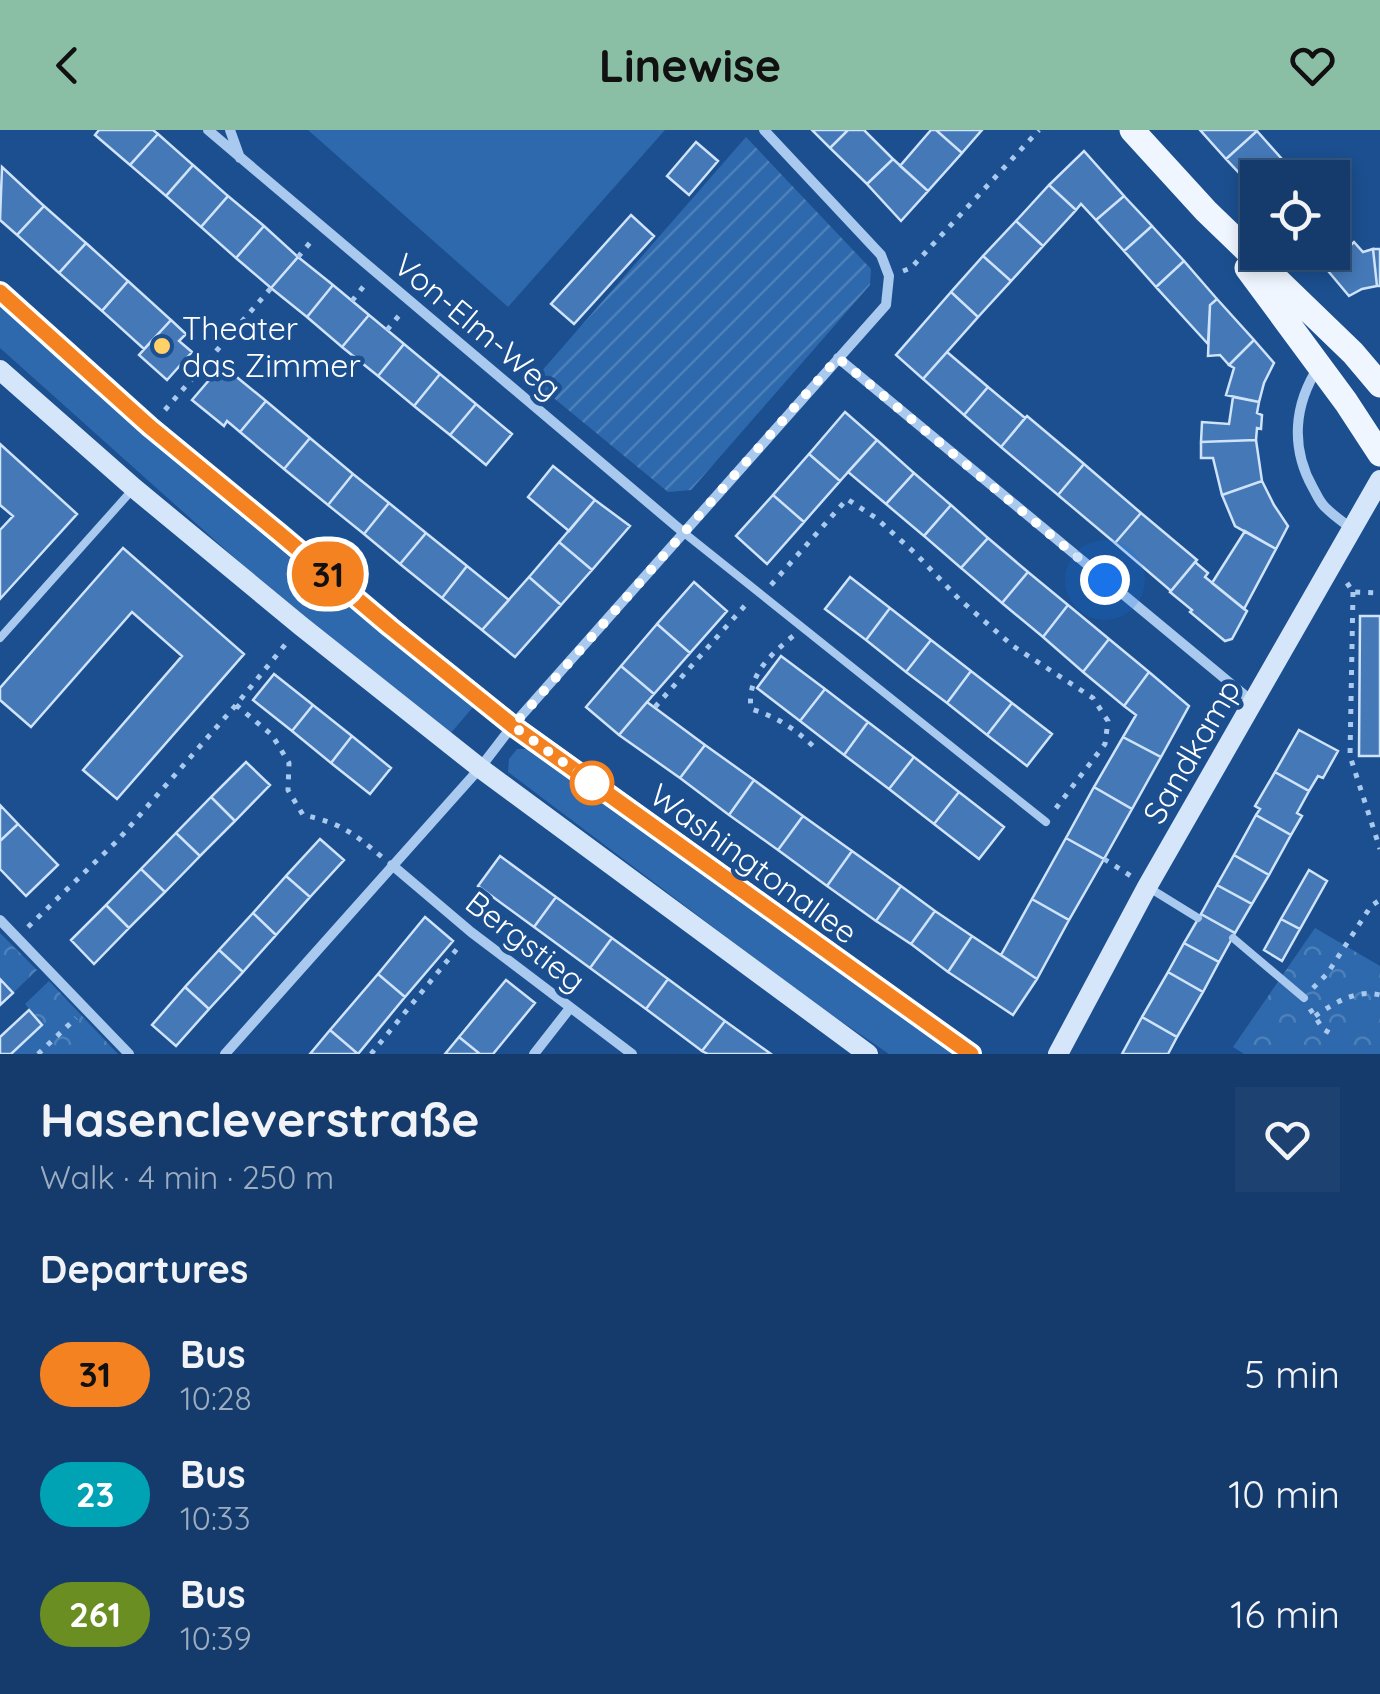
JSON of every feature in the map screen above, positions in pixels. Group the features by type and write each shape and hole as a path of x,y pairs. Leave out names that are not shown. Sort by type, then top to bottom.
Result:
{"main road":[{"path":"1132,130 1206,211 1353,353 1380,385"},
{"path":"1206,211 1380,454"}],"street":[{"name":"Von-Elm-Weg","path":"208,130 684,532"},
{"name":"Von-Elm-Weg","path":"230,130 241,159"},
{"path":"225,1054 886,305 889,276 881,255 764,130"},
{"name":"Washingtonallee","path":"0,292 150,427 513,726 971,1054"},
{"path":"838,358 1254,703"},
{"path":"1319,366 1307,384 1298,415 1298,448 1307,477 1323,506 1352,529"},
{"path":"0,370 134,488 480,768 868,1054"},
{"name":"Sandkamp","path":"1058,1054 1147,887 1380,480"},
{"name":"Bergstieg","path":"392,865 472,932 632,1054"},
{"path":"0,920 129,1054"},
{"path":"534,1054 570,1008"}],"lane":[{"path":"0,638 134,488"},
{"path":"684,532 1046,822"},
{"path":"1147,887 1198,918"},
{"path":"1232,938 1304,998"}],"path":[{"path":"889,276 911,268 1039,130"},
{"path":"150,427 271,288"},
{"path":"654,707 847,499 876,518 1012,646 1093,698 1108,720 1105,744 1046,822"},
{"path":"1334,564 1353,592 1350,756 1380,849"},
{"path":"1353,592 1380,593"},
{"path":"17,938 118,840 301,626"},
{"path":"803,627 767,661 749,696 751,710 771,715 792,727 814,747"},
{"path":"236,706 272,735 289,763 288,790 303,815 346,828 392,865"},
{"path":"1104,859 1147,887"},
{"path":"1335,1036 1323,1029 1304,998 1327,974 1372,906 1380,900"},
{"path":"371,1054 472,932"},
{"path":"1315,1016 1355,994 1380,995"},
{"path":"38,1054 85,1008"}],"green space":[{"path":"308,130 665,130 508,307"},
{"path":"746,137 871,269 870,285 691,490 668,492 533,381"},
{"path":"0,301 474,706 450,734 304,620 0,348"},
{"path":"517,749 529,749 960,1054 889,1054 807,998 508,772 509,759"},
{"path":"1315,928 1380,966 1380,1054 1244,1054 1233,1047"},
{"path":"0,933 37,970 13,993 0,979"},
{"path":"49,981 118,1054 11,1054 42,1025 25,1004"}],"building":[{"path":"99,130 153,130 158,134 130,165 95,135"},
{"path":"812,130 848,130 830,148"},
{"path":"848,130 864,130 893,159 867,184 830,148"},
{"path":"931,130 962,153 928,191 900,166"},
{"path":"936,130 982,130 962,153"},
{"path":"1200,130 1256,130 1257,131 1226,159"},
{"path":"1257,131 1283,160 1240,160 1240,174 1226,159"},
{"path":"158,134 193,165 166,196 130,165"},
{"path":"696,142 718,161 689,195 667,176"},
{"path":"1084,151 1124,196 1096,220 1081,204 1076,210 1049,185"},
{"path":"893,159 928,191 901,221 867,184"},
{"path":"193,165 228,196 201,227 166,196"},
{"path":"2,167 44,206 17,235 0,220"},
{"path":"1049,185 1076,210 1043,246 1016,221"},
{"path":"228,196 264,226 236,258 201,227"},
{"path":"1124,196 1152,226 1124,251 1096,220"},
{"path":"44,206 86,243 59,273 17,235"},
{"path":"631,215 654,236 574,324 551,304"},
{"path":"1016,221 1043,246 1011,281 983,256"},
{"path":"264,226 298,257 271,288 236,258"},
{"path":"1152,226 1184,261 1156,287 1124,251"},
{"path":"1350,242 1363,252 1373,249 1377,286 1349,296 1327,270 1350,270"},
{"path":"86,243 128,281 102,311 59,273"},
{"path":"1373,249 1380,249 1380,286 1377,286"},
{"path":"983,256 1011,281 978,317 951,292"},
{"path":"298,257 333,285 307,317 271,288"},
{"path":"1184,261 1217,299 1210,305 1208,344 1156,287"},
{"path":"128,281 171,320 144,349 102,311"},
{"path":"333,285 369,315 342,347 307,317"},
{"path":"951,292 978,317 923,379 896,355"},
{"path":"1217,299 1254,340 1229,365 1220,355 1208,356 1210,305"},
{"path":"369,315 404,344 378,376 342,347"},
{"path":"171,320 186,334 179,341 192,352 167,380 139,355"},
{"path":"1254,340 1274,363 1259,402 1226,395 1234,368 1229,365"},
{"path":"404,344 440,374 414,406 378,376"},
{"path":"947,352 988,387 964,415 923,379"},
{"path":"222,365 266,401 240,432 227,421 224,426 192,400"},
{"path":"440,374 476,404 450,435 414,406"},
{"path":"988,387 1025,418 1001,447 964,415"},
{"path":"1233,397 1259,402 1261,429 1257,428 1256,440 1201,442 1202,422 1229,424"},
{"path":"266,401 310,438 284,469 240,432"},
{"path":"476,404 512,434 486,465 450,435"},
{"path":"845,412 877,440 840,481 809,454"},
{"path":"1027,416 1084,464 1058,495 1001,447"},
{"path":"310,438 353,474 328,505 284,469"},
{"path":"877,440 914,473 886,504 848,472"},
{"path":"1256,440 1262,481 1222,495 1213,458 1201,458 1201,442"},
{"path":"0,444 77,514 0,599 0,530 13,516 0,505"},
{"path":"809,454 840,481 804,522 773,495"},
{"path":"1084,464 1141,513 1115,543 1058,495"},
{"path":"553,466 595,500 569,531 528,497"},
{"path":"914,473 951,505 924,536 886,504"},
{"path":"353,474 389,503 364,534 328,505"},
{"path":"1262,481 1288,526 1276,549 1235,526 1222,495"},
{"path":"773,495 804,522 767,564 736,536"},
{"path":"595,500 630,526 592,570 559,542"},
{"path":"389,503 426,533 400,564 364,534"},
{"path":"951,505 988,538 961,568 924,536"},
{"path":"1141,513 1197,560 1171,591 1115,543"},
{"path":"1245,531 1276,549 1244,609 1212,583"},
{"path":"426,533 467,566 442,598 400,564"},
{"path":"988,538 1028,572 1002,603 961,568"},
{"path":"559,542 592,570 561,605 529,577"},
{"path":"123,548 244,654 117,799 83,770 182,656 132,612 31,727 0,700 0,688"},
{"path":"1195,562 1208,573 1205,577 1247,611 1232,639 1225,641 1170,592"},
{"path":"467,566 509,600 482,630 442,598"},
{"path":"1028,572 1068,605 1043,637 1002,603"},
{"path":"529,577 561,605 515,657 482,630"},
{"path":"850,577 890,608 866,640 825,609"},
{"path":"694,582 727,611 690,653 657,624"},
{"path":"1068,605 1109,639 1083,672 1043,637"},
{"path":"890,608 931,640 906,672 866,640"},
{"path":"1360,616 1380,616 1380,756 1359,756"},
{"path":"657,624 690,653 654,694 621,666"},
{"path":"1109,639 1149,672 1124,706 1083,672"},
{"path":"931,640 971,671 947,703 906,672"},
{"path":"781,656 825,689 800,721 757,688"},
{"path":"621,666 654,694 619,735 586,707"},
{"path":"971,671 1012,703 987,735 947,703"},
{"path":"1149,672 1189,706 1161,757 1123,737 1136,715 1124,706"},
{"path":"274,674 313,705 292,731 253,700"},
{"path":"825,689 868,722 844,755 800,721"},
{"path":"647,702 705,745 680,778 619,735"},
{"path":"1012,703 1052,734 1027,766 987,735"},
{"path":"313,705 352,736 331,763 292,731"},
{"path":"868,722 914,757 889,789 844,755"},
{"path":"1299,730 1338,751 1323,778 1318,776 1309,791 1275,772"},
{"path":"352,736 391,768 370,794 331,763"},
{"path":"1123,737 1161,757 1132,809 1094,787"},
{"path":"705,745 754,780 729,815 680,778"},
{"path":"914,757 959,792 934,824 889,789"},
{"path":"246,762 270,785 235,821 211,797"},
{"path":"1275,772 1309,791 1291,835 1256,815 1260,809 1255,806"},
{"path":"754,780 803,816 778,850 729,815"},
{"path":"1094,787 1132,809 1104,859 1066,838"},
{"path":"959,792 1004,827 979,859 934,824"},
{"path":"211,797 235,821 200,856 176,833"},
{"path":"0,805 18,824 0,841"},
{"path":"1256,815 1291,835 1269,875 1234,855"},
{"path":"803,816 852,851 827,886 778,850"},
{"path":"18,824 58,865 26,896 0,869 0,841"},
{"path":"176,833 200,856 165,892 141,869"},
{"path":"1066,838 1104,859 1069,920 1032,899"},
{"path":"320,839 344,860 310,897 286,876"},
{"path":"852,851 901,886 876,921 827,886"},
{"path":"1234,855 1269,875 1252,904 1217,885"},
{"path":"500,856 556,897 534,927 478,886"},
{"path":"141,869 165,892 129,928 106,905"},
{"path":"1309,870 1327,881 1300,929 1281,919"},
{"path":"286,876 310,897 276,935 253,913"},
{"path":"1217,885 1252,904 1235,933 1201,914"},
{"path":"901,886 935,911 911,944 876,921"},
{"path":"556,897 612,938 590,968 534,927"},
{"path":"1032,899 1069,920 1037,979 1001,955"},
{"path":"106,905 129,928 94,964 71,940"},
{"path":"935,911 972,936 948,972 911,944"},
{"path":"253,913 276,935 243,972 219,950"},
{"path":"1201,914 1235,933 1219,962 1184,943"},
{"path":"425,917 453,941 405,997 378,974"},
{"path":"1281,919 1300,929 1282,961 1264,950"},
{"path":"972,936 1037,979 1013,1015 948,972"},
{"path":"612,938 668,979 646,1009 590,968"},
{"path":"1184,943 1219,962 1203,992 1168,972"},
{"path":"219,950 243,972 209,1009 185,987"},
{"path":"1168,972 1203,992 1177,1037 1142,1017"},
{"path":"378,974 405,997 358,1054 330,1030"},
{"path":"0,979 13,993 0,1005"},
{"path":"668,979 725,1021 702,1051 646,1009"},
{"path":"506,980 535,1003 493,1054 480,1054 459,1037"},
{"path":"185,987 209,1009 176,1046 152,1025"},
{"path":"29,1010 42,1025 11,1054 0,1054 0,1037"},
{"path":"1142,1017 1177,1037 1168,1054 1122,1054"},
{"path":"725,1021 771,1054 702,1051"},
{"path":"330,1030 358,1054 310,1054"},
{"path":"459,1037 480,1054 445,1054"}],"bus line":[{"name":"31","path":"0,292 150,427 513,726 971,1054"}],"place":[{"name":"Theater das Zimmer","path":"162,346"}],"route":[{"path":"592,783 513,726 838,358 1105,580"}]}
